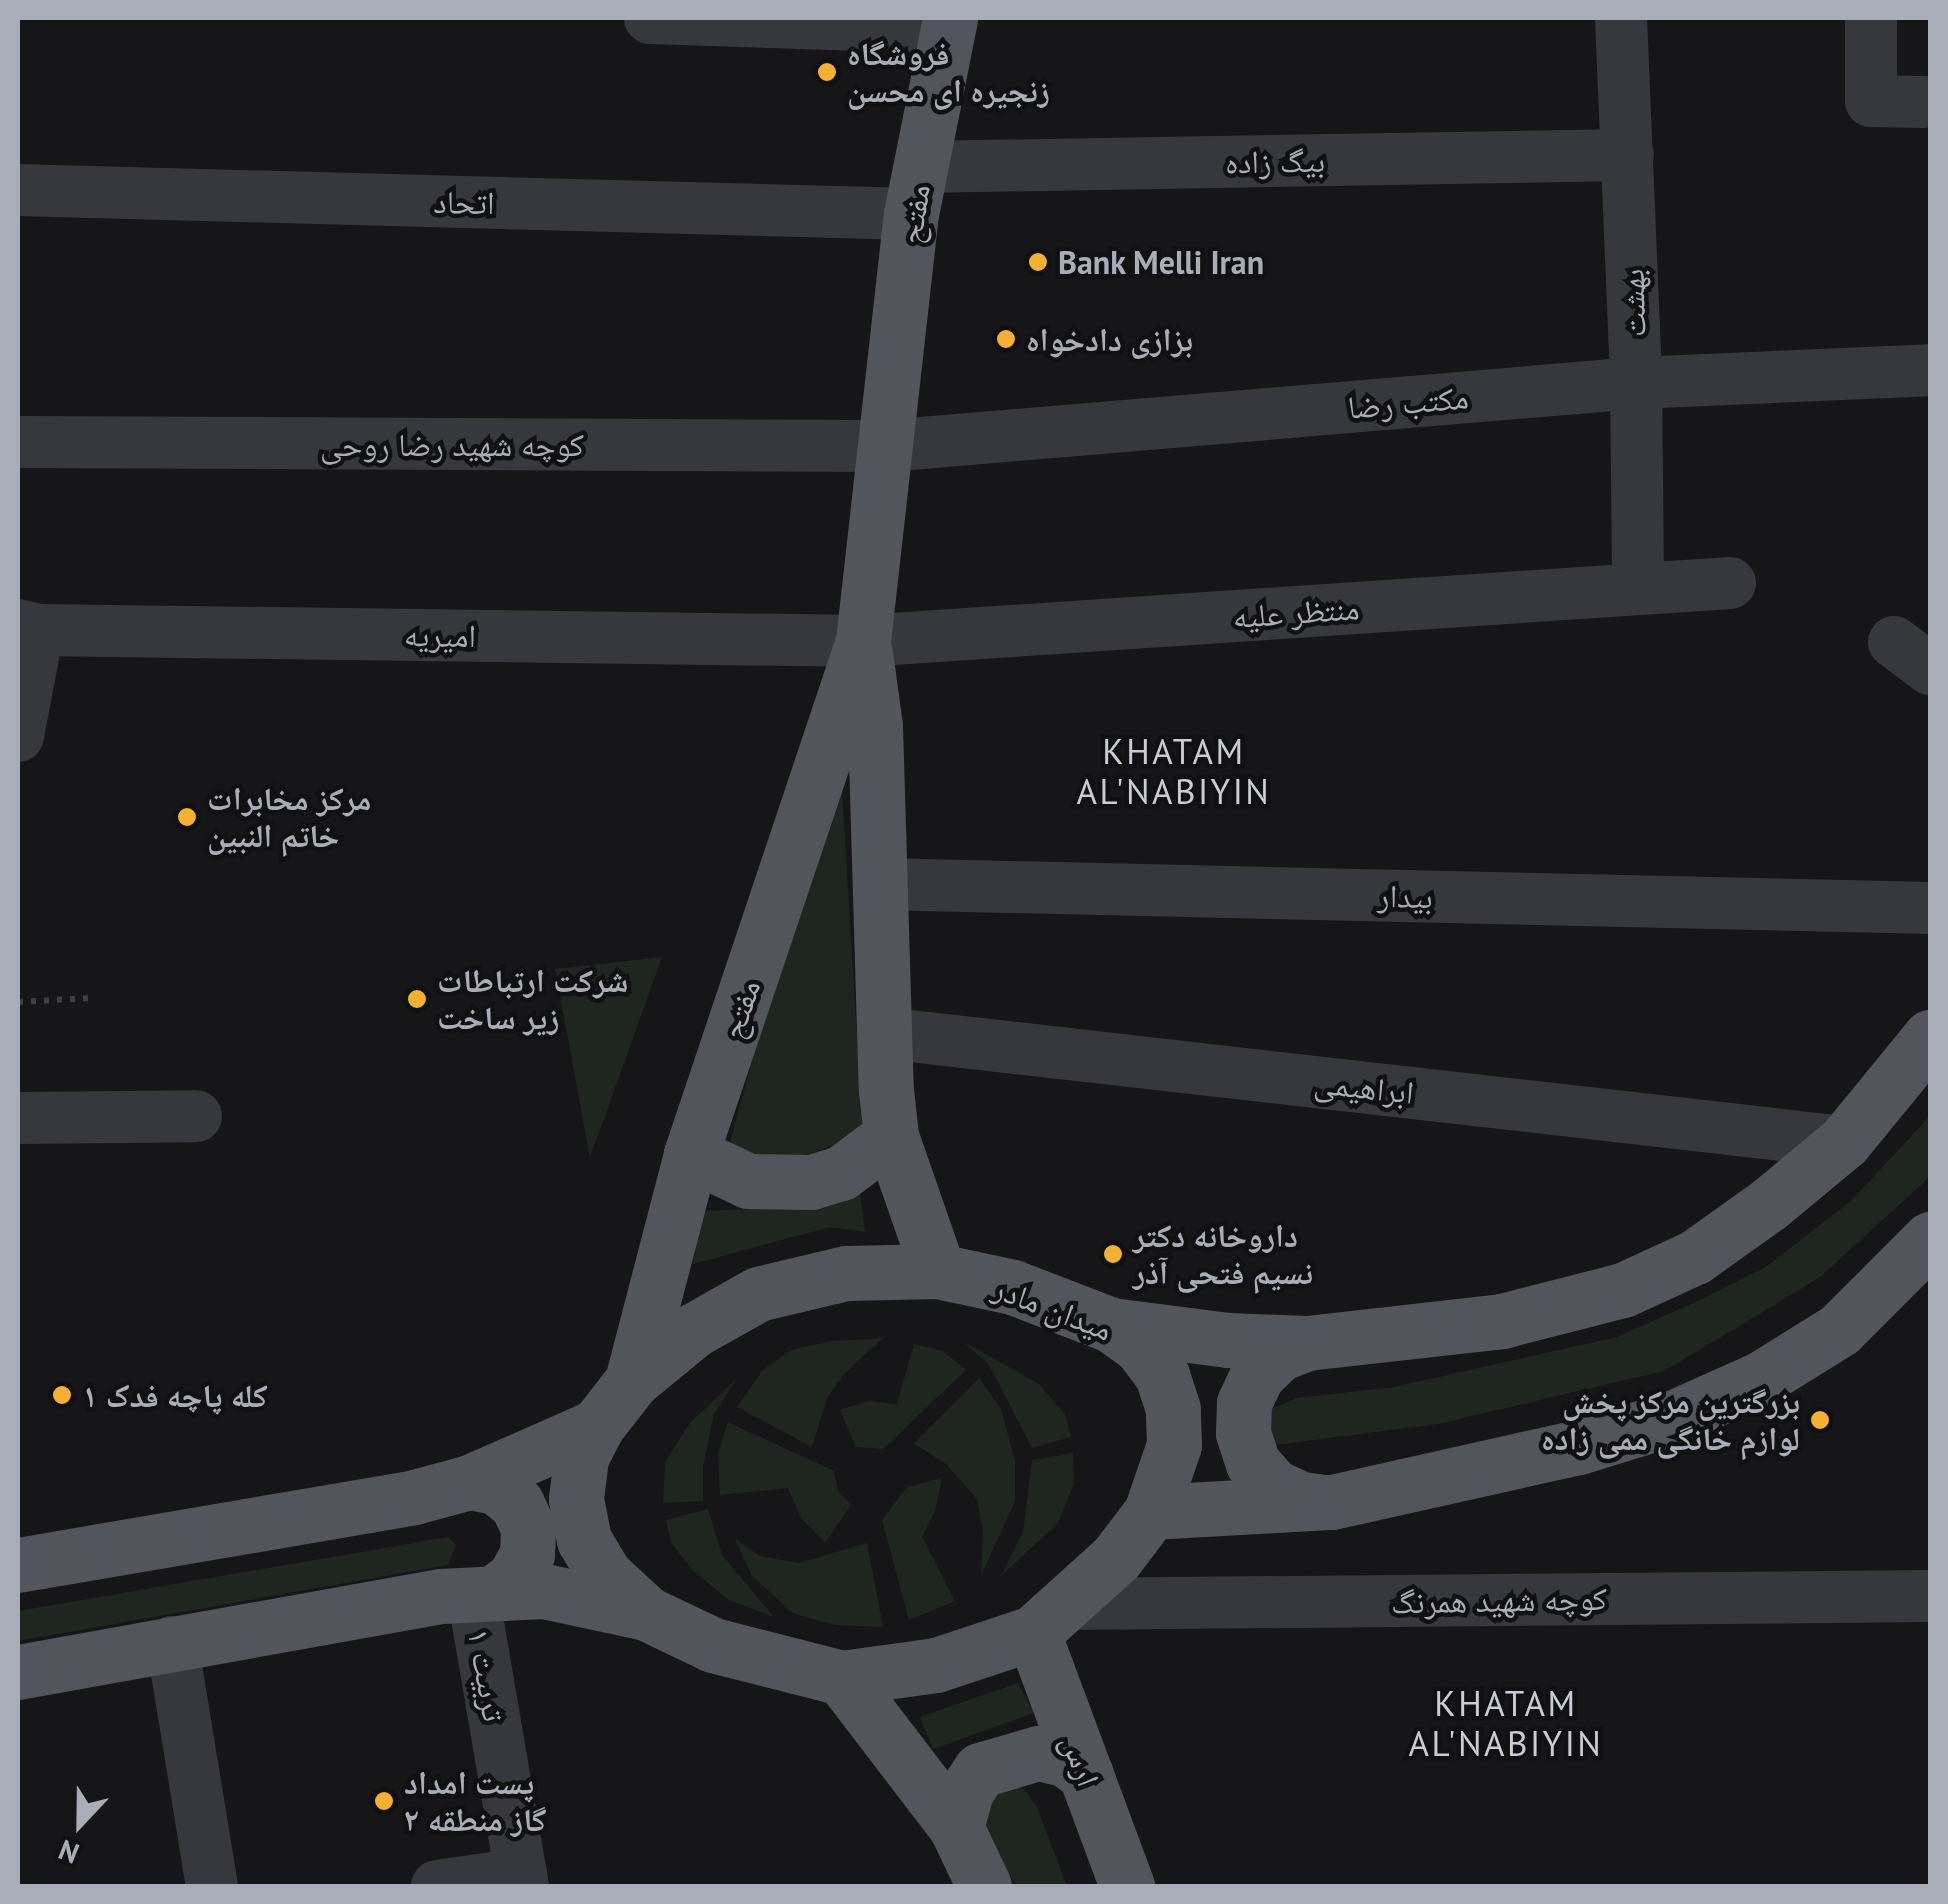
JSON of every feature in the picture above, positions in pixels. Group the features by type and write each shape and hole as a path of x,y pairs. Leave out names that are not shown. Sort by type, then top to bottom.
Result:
{"main road":[{"name":"مفتح","path":"632,1382 691,1154 863,641 916,190 945,21"},
{"name":"مفتح","path":"863,641 875,726 891,1136 938,1271"},
{"path":"1111,1325 1228,1340 1308,1343 1502,1322 1623,1290 1695,1257 1768,1205 1844,1142 1930,1037"},
{"path":"691,1154 748,1181 810,1182 854,1165 891,1136"},
{"path":"1151,1512 1332,1502 1579,1447 1670,1419 1760,1379 1840,1330 1930,1238"},
{"name":"میدان مادر","path":"938,1271 1013,1287 1111,1325 1140,1346 1162,1375 1173,1409 1174,1445 1151,1512 1116,1558 1051,1618 936,1665 842,1678 712,1644 646,1612 605,1575 584,1540 576,1499 582,1458 597,1426 632,1382 694,1330 758,1294 846,1273 938,1271"},
{"path":"1308,1343 1279,1354 1257,1375 1244,1403 1243,1433 1253,1463 1273,1486 1301,1499 1332,1502"},
{"path":"18,1565 414,1497 470,1482 597,1426"},
{"path":"470,1482 496,1488 517,1504 528,1528 528,1554 515,1578 483,1594"},
{"path":"18,1672 440,1596 544,1591 646,1612"},
{"name":"ارس","path":"1051,1618 1086,1774 1127,1886"},
{"path":"842,1678 956,1827 984,1886"},
{"path":"956,1827 966,1791 980,1770 1038,1753 1065,1759 1086,1774"}],"street":[{"path":"650,18 945,21"},
{"name":"بهشت","path":"1621,18 1636,382 1638,589"},
{"path":"1871,18 1871,101 1924,102"},
{"name":"بیگ زاده","path":"916,190 1628,155"},
{"name":"اتحاد","path":"18,190 916,190"},
{"name":"مکتب رضا","path":"886,446 1636,382 1930,370"},
{"name":"کوچه شهید رضا روحی","path":"18,442 886,446"},
{"name":"منتظر علیه","path":"863,641 1730,583"},
{"path":"18,736 28,628"},
{"name":"امیریه","path":"28,628 863,641"},
{"name":"بیدار","path":"880,884 1930,908"},
{"name":"ابراهیمی","path":"884,1033 1844,1142"},
{"path":"18,1118 196,1116"},
{"name":"تربیت ۱","path":"483,1594 522,1880"},
{"name":"کوچه شهید همرنگ","path":"1051,1618 1930,1596"},
{"path":"172,1642 212,1886"},
{"path":"437,1886 522,1880"}],"path":[{"path":"18,1002 90,998"}],"shaded area":[{"path":"839,740 863,1134 792,1160 727,1154"},
{"path":"662,957 590,1158 555,969"},
{"path":"1930,1116 1930,1175 1923,1183 1819,1278 1664,1371 1438,1424 1275,1445 1259,1421 1269,1410 1297,1398 1394,1387 1617,1337 1700,1300 1767,1266 1851,1201"},
{"path":"858,1176 865,1232 830,1227 693,1264 697,1237 691,1212 748,1209 818,1194"},
{"path":"883,1338 844,1374 827,1398 812,1447 737,1407 763,1370 791,1350 832,1341"},
{"path":"964,1342 1039,1384 1065,1414 1071,1437 1032,1448 989,1365"},
{"path":"914,1344 943,1351 966,1370 883,1449 856,1447 840,1410 868,1401 897,1404"},
{"path":"737,1378 714,1414 703,1466 703,1501 663,1503 665,1462 690,1423"},
{"path":"979,1378 1001,1409 1015,1461 1015,1501 981,1576 983,1530 977,1499 945,1463 914,1444"},
{"path":"728,1422 834,1471 838,1491 851,1505 825,1543 801,1518 788,1488 720,1495 718,1453"},
{"path":"1073,1453 1074,1484 1058,1523 1001,1576 1023,1532 1032,1460"},
{"path":"942,1478 935,1511 922,1537 955,1601 909,1620 882,1520 907,1487"},
{"path":"708,1509 722,1555 774,1617 729,1600 691,1569 671,1542 666,1520"},
{"path":"448,1537 456,1545 448,1565 18,1641 18,1611"},
{"path":"735,1539 760,1556 799,1563 867,1543 883,1627 836,1625 794,1614 752,1576"},
{"path":"1018,1683 1034,1713 933,1749 920,1717"},
{"path":"998,1782 1023,1788 1036,1805 1067,1886 1017,1886 981,1832"}],"place":[{"name":"فروشگاه زنجیره ای محسن","path":"827,72"},
{"name":"Bank Melli Iran","path":"1038,262"},
{"name":"بزازی دادخواه","path":"1006,339"},
{"name":"مرکز مخابرات خاتم النبین","path":"187,817"},
{"name":"شرکت ارتباطات زیر ساخت","path":"417,999"},
{"name":"داروخانه دکتر نسیم فتحی آذر","path":"1113,1254"},
{"name":"کله پاچه فدک ۱","path":"62,1395"},
{"name":"بزرگترین مرکز پخش لوازم خانگی ممی زاده","path":"1820,1420"},
{"name":"پست امداد گاز منطقه ۲","path":"384,1801"}],"district":[{"name":"KHATAM AL'NABIYIN","path":"1174,771"},
{"name":"KHATAM AL'NABIYIN","path":"1506,1723"}]}
